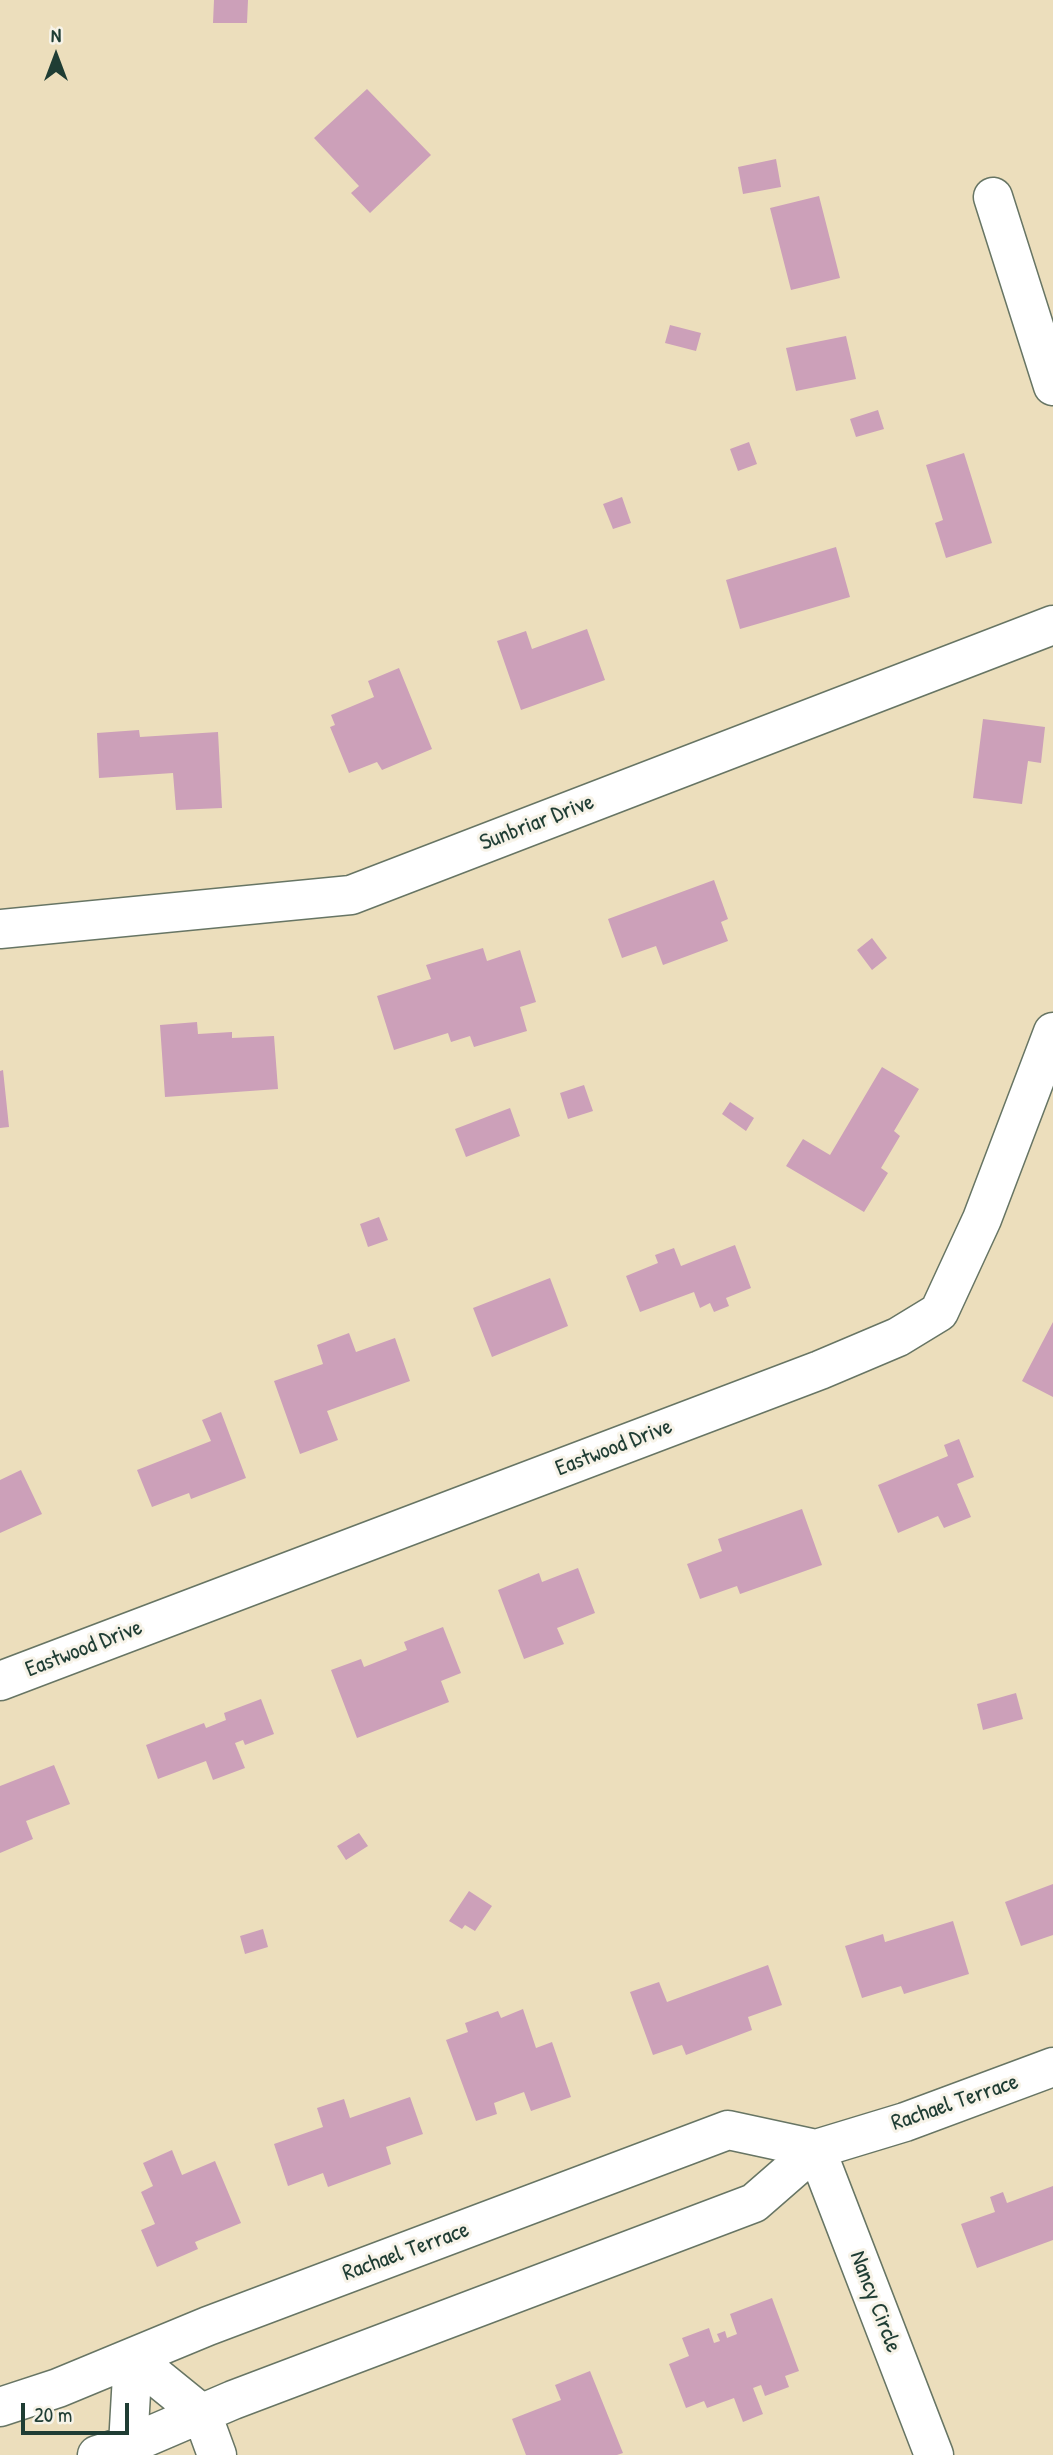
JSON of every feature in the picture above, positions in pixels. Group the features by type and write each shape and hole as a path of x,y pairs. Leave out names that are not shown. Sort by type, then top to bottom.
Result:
{"street":[{"path":"993,197 1053,386"},
{"name":"Sunbriar Drive","path":"0,929 351,895 1053,625"},
{"name":"Eastwood Drive","path":"0,1681 820,1370 898,1337 939,1312 982,1219 1053,1032"},
{"name":"Rachael Terrace","path":"119,2452 233,2400 754,2203 816,2149 905,2122 1053,2067"},
{"name":"Rachael Terrace","path":"0,2407 58,2388 208,2326 728,2130 816,2149"},
{"name":"Nancy Circle","path":"816,2149 934,2455"},
{"path":"133,2358 202,2414 217,2455"},
{"path":"119,2452 133,2358"}],"building":[{"path":"214,0 248,0 247,23 213,23"},
{"path":"367,89 431,155 370,213 351,193 359,186 314,138"},
{"path":"776,159 781,187 743,194 738,167"},
{"path":"819,196 840,278 791,290 770,208"},
{"path":"670,325 701,333 696,351 665,343"},
{"path":"846,336 856,379 796,391 786,348"},
{"path":"878,410 884,429 856,437 850,419"},
{"path":"749,442 757,464 738,471 730,449"},
{"path":"964,453 992,543 946,558 935,523 943,520 926,465"},
{"path":"622,497 631,523 613,529 603,504"},
{"path":"836,547 850,597 740,629 726,580"},
{"path":"587,629 605,680 521,710 497,641 526,631 532,649"},
{"path":"399,668 432,749 382,770 377,762 349,773 330,727 335,725 331,715 374,697 368,681"},
{"path":"983,719 1045,727 1041,763 1028,761 1022,804 973,798"},
{"path":"139,730 140,737 218,732 222,808 176,810 173,773 99,778 97,733"},
{"path":"714,880 728,919 721,922 728,941 663,965 656,946 622,958 608,919"},
{"path":"872,938 887,958 872,970 857,950"},
{"path":"483,948 487,961 520,950 536,1002 520,1007 527,1031 474,1047 470,1036 451,1042 448,1033 394,1050 377,996 431,979 426,965"},
{"path":"197,1022 198,1034 232,1032 232,1038 274,1036 278,1089 165,1097 160,1025"},
{"path":"882,1067 919,1089 894,1131 900,1136 881,1168 888,1173 864,1212 786,1166 803,1139 830,1155"},
{"path":"3,1070 9,1127 0,1128 0,1071"},
{"path":"584,1085 593,1111 568,1119 560,1093"},
{"path":"730,1102 754,1118 746,1131 722,1114"},
{"path":"510,1108 520,1136 466,1157 455,1129"},
{"path":"379,1217 388,1240 368,1247 360,1224"},
{"path":"735,1245 751,1288 726,1298 729,1306 714,1312 710,1303 700,1308 694,1292 640,1312 626,1276 658,1263 655,1255 674,1248 681,1266"},
{"path":"550,1278 568,1326 492,1357 473,1308"},
{"path":"1053,1322 1053,1397 1022,1381"},
{"path":"349,1333 356,1352 395,1338 410,1381 327,1411 338,1440 300,1454 274,1381 323,1364 317,1345"},
{"path":"221,1412 246,1478 191,1499 189,1493 152,1507 137,1470 211,1441 202,1420"},
{"path":"959,1439 974,1477 957,1484 971,1517 944,1528 938,1516 898,1533 878,1485 948,1456 944,1445"},
{"path":"21,1470 42,1514 0,1533 0,1480"},
{"path":"802,1509 822,1565 740,1594 737,1586 700,1599 687,1564 722,1551 718,1539"},
{"path":"578,1568 595,1613 557,1628 564,1644 524,1659 498,1590 539,1573 542,1582"},
{"path":"443,1627 461,1673 441,1681 449,1702 357,1738 331,1670 361,1659 364,1667 407,1650 404,1642"},
{"path":"1016,1693 1023,1719 983,1730 977,1704"},
{"path":"261,1699 274,1734 245,1745 243,1740 235,1743 245,1768 213,1780 206,1761 158,1779 146,1745 204,1723 206,1728 226,1720 224,1713"},
{"path":"54,1765 70,1804 26,1821 33,1839 0,1853 0,1786"},
{"path":"359,1833 368,1846 346,1860 337,1846"},
{"path":"1053,1884 1053,1935 1021,1946 1005,1902"},
{"path":"469,1891 492,1906 475,1931 465,1925 462,1929 449,1921"},
{"path":"953,1921 969,1974 904,1994 901,1986 862,1998 845,1946 883,1934 885,1942"},
{"path":"263,1929 268,1947 245,1954 240,1936"},
{"path":"768,1965 782,2005 748,2017 752,2030 686,2055 682,2045 653,2055 630,1992 659,1982 667,2002"},
{"path":"523,2009 536,2048 552,2042 571,2097 531,2111 524,2092 494,2103 497,2114 476,2121 446,2040 468,2032 465,2023 498,2011 501,2018"},
{"path":"410,2097 423,2134 386,2147 391,2164 328,2187 323,2173 288,2186 274,2144 323,2127 317,2108 344,2099 350,2118"},
{"path":"172,2150 182,2175 215,2161 241,2223 195,2242 198,2249 157,2267 141,2230 155,2224 141,2192 153,2186 143,2163"},
{"path":"1053,2186 1053,2240 977,2268 961,2224 995,2212 990,2197 1003,2192 1007,2203"},
{"path":"772,2298 799,2371 785,2376 789,2387 765,2396 761,2385 753,2388 763,2414 743,2422 734,2398 707,2408 704,2401 686,2408 669,2364 689,2356 682,2338 709,2328 714,2343 720,2341 717,2334 725,2331 727,2338 737,2334 730,2314"},
{"path":"590,2371 623,2453 526,2455 512,2419 561,2400 555,2385"}]}
